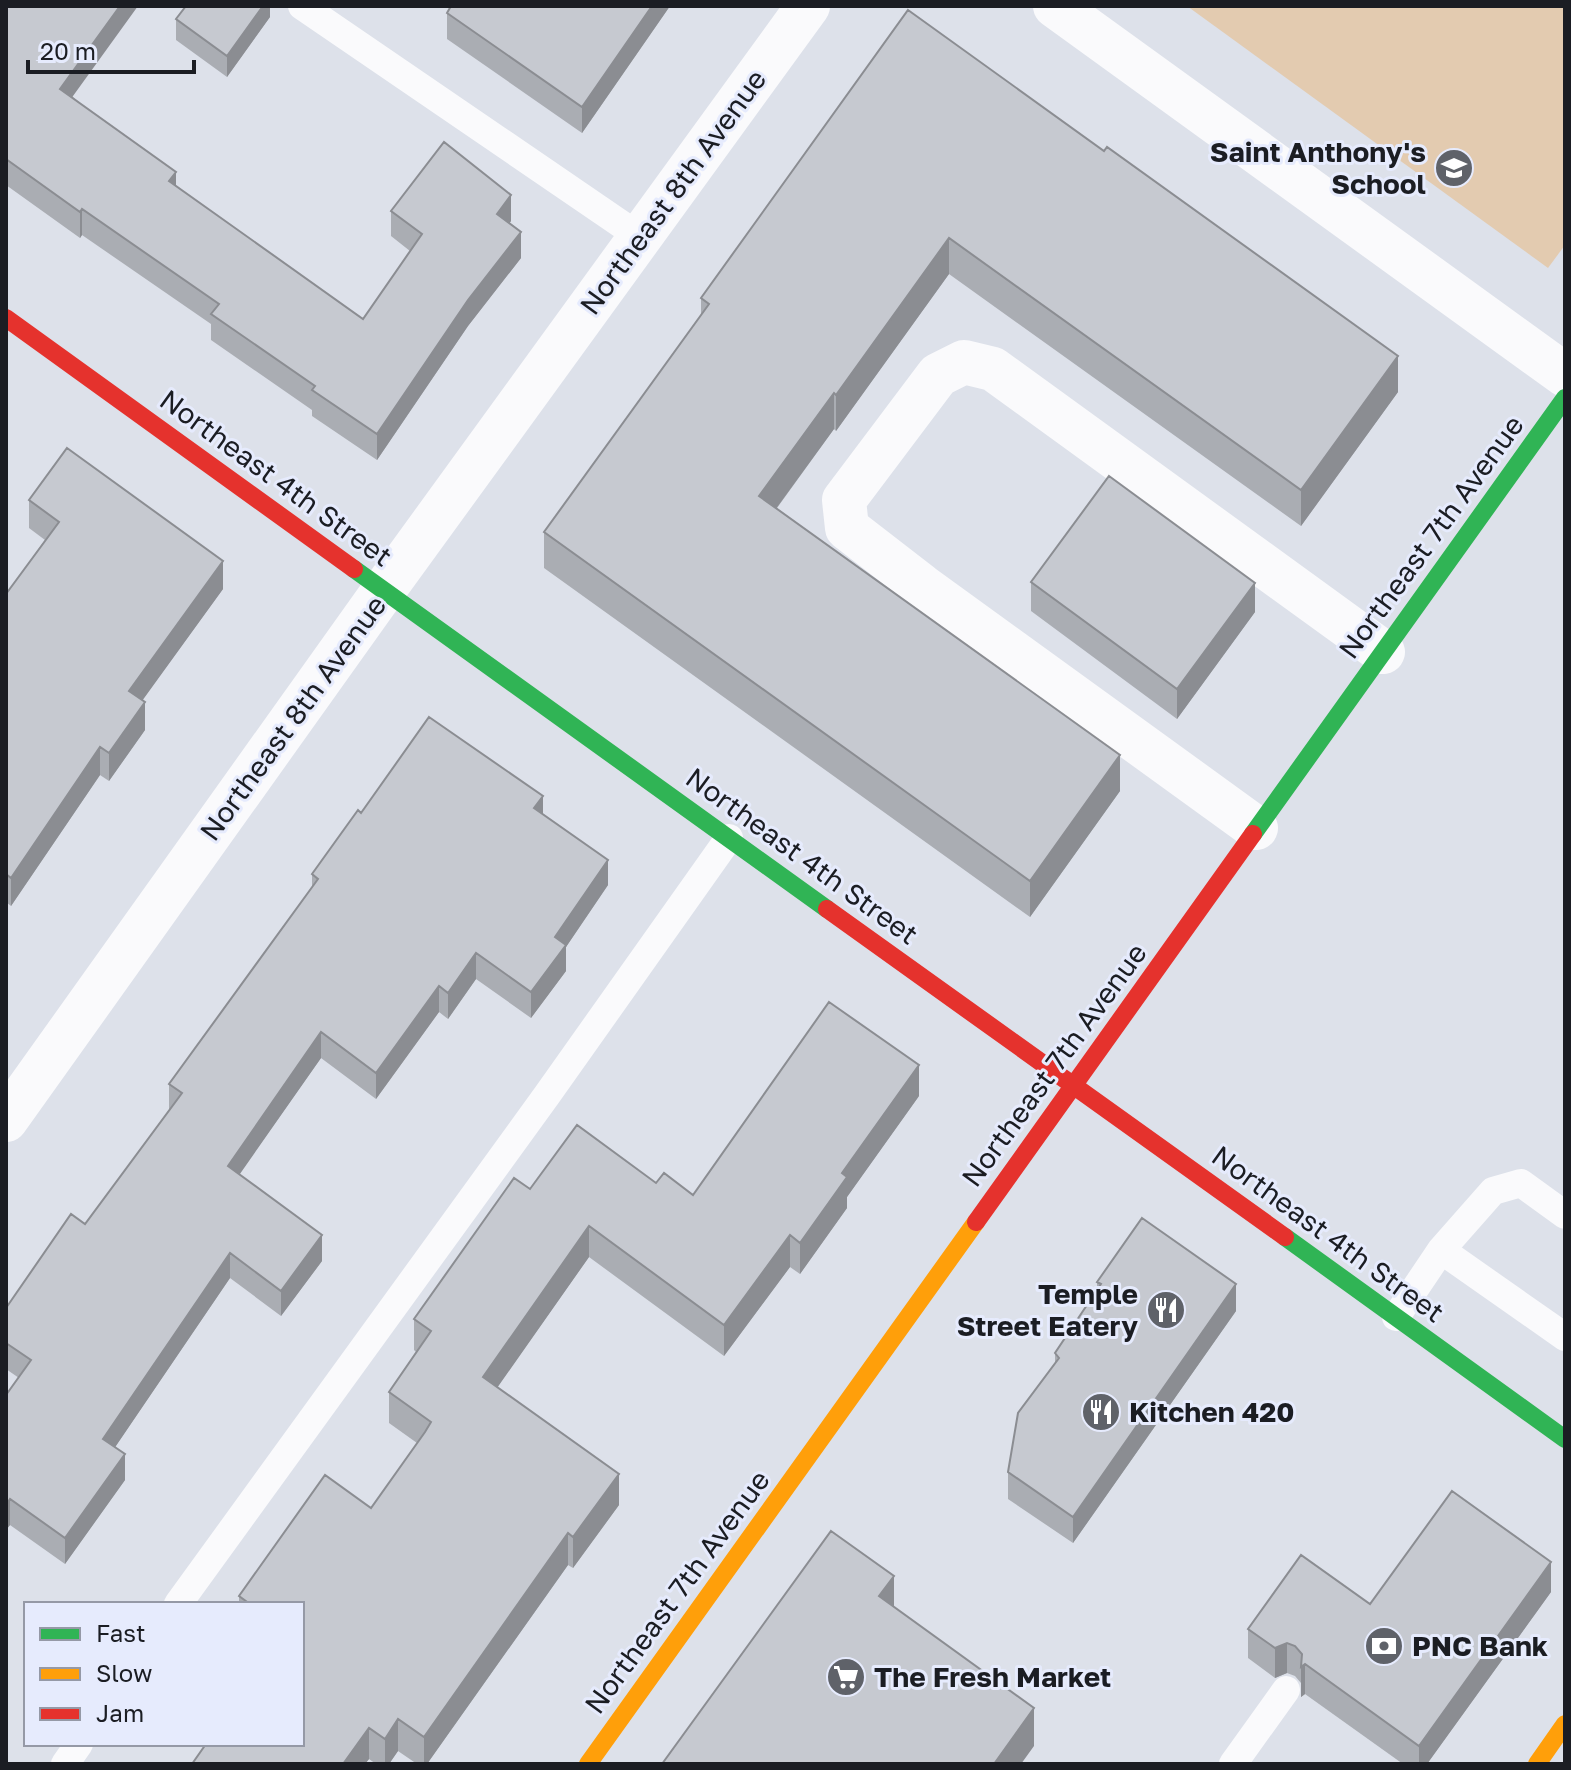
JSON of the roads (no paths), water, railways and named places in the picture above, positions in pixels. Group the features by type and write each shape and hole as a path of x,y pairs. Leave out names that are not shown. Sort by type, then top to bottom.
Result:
{"street":[{"name":"Northeast 8th Avenue","path":"6,1120 384,590 808,6"},
{"path":"1055,6 1565,375"},
{"name":"Northeast 4th Street","path":"6,318 1565,1439"},
{"path":"1256,828 847,528 844,500 938,375 964,362 993,369 1383,652"},
{"name":"Northeast 7th Avenue","path":"588,1764 1565,398"},
{"path":"1537,1764 1565,1724"}],"lane":[{"path":"302,6 640,237"},
{"path":"179,1602 729,838"},
{"path":"1396,1317 1441,1250 1493,1191 1521,1183 1565,1215"},
{"path":"1441,1250 1532,1304 1565,1337"},
{"path":"1233,1764 1286,1690"},
{"path":"65,1764 78,1746"}],"place":[{"name":"Saint Anthony's School","path":"1454,168"},
{"name":"Temple Street Eatery","path":"1166,1310"},
{"name":"Kitchen 420","path":"1101,1412"},
{"name":"PNC Bank","path":"1384,1646"},
{"name":"The Fresh Market","path":"846,1677"}]}
